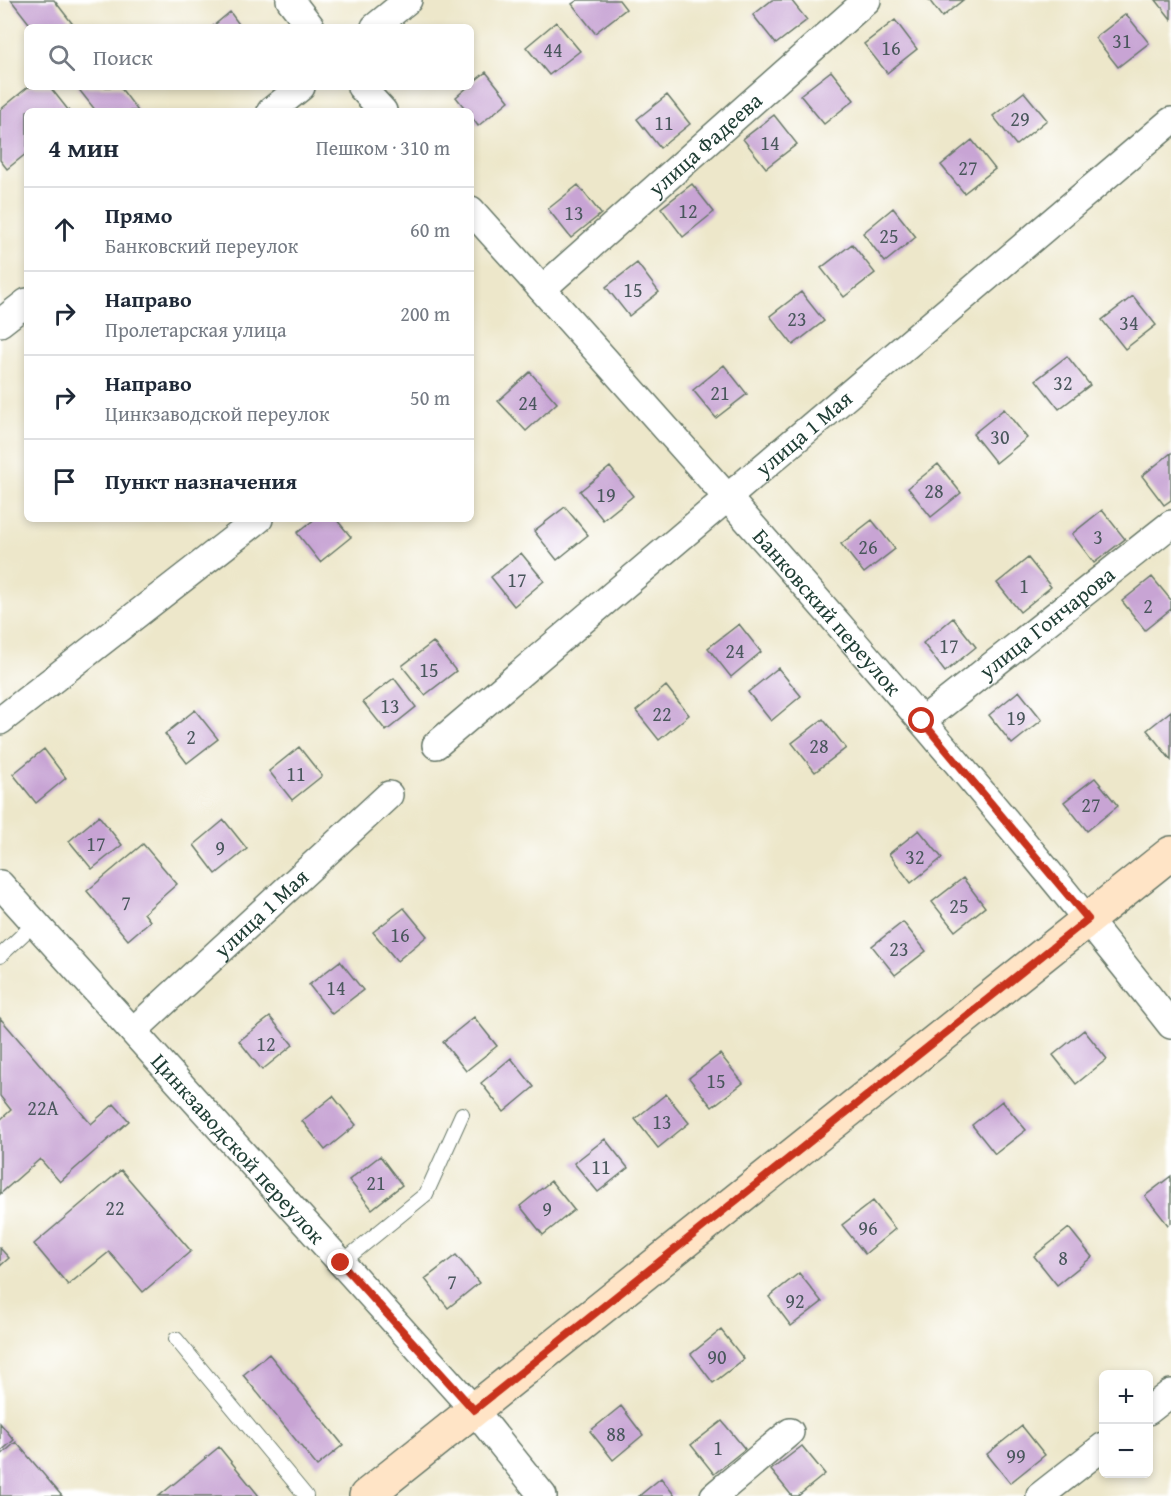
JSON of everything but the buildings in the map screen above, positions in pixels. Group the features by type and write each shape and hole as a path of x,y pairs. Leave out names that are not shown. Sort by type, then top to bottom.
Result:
{"main road":[{"path":"366,1496 1171,853"}],"street":[{"path":"290,0 309,24"},
{"path":"379,24 408,0"},
{"name":"улица Фадеева","path":"542,289 867,0"},
{"path":"275,108 297,90"},
{"path":"364,90 380,108"},
{"name":"улица 1 Мая","path":"436,746 1171,121"},
{"name":"Банковский переулок","path":"474,213 728,497 922,721 1088,919 1171,1025"},
{"path":"0,323 24,304"},
{"path":"0,721 255,522"},
{"name":"улица Гончарова","path":"922,721 1171,524"},
{"name":"улица 1 Мая","path":"133,1031 389,795"},
{"name":"Цинкзаводской переулок","path":"0,884 474,1410 543,1496"},
{"path":"1153,1408 1171,1393"},
{"path":"714,1496 790,1432"},
{"path":"1040,1496 1099,1450"}],"lane":[{"path":"0,956 35,923"},
{"path":"341,1263 426,1194 462,1114"},
{"path":"176,1339 306,1496"}],"route":[{"path":"341,1263 474,1410 1088,919 922,721"}]}
